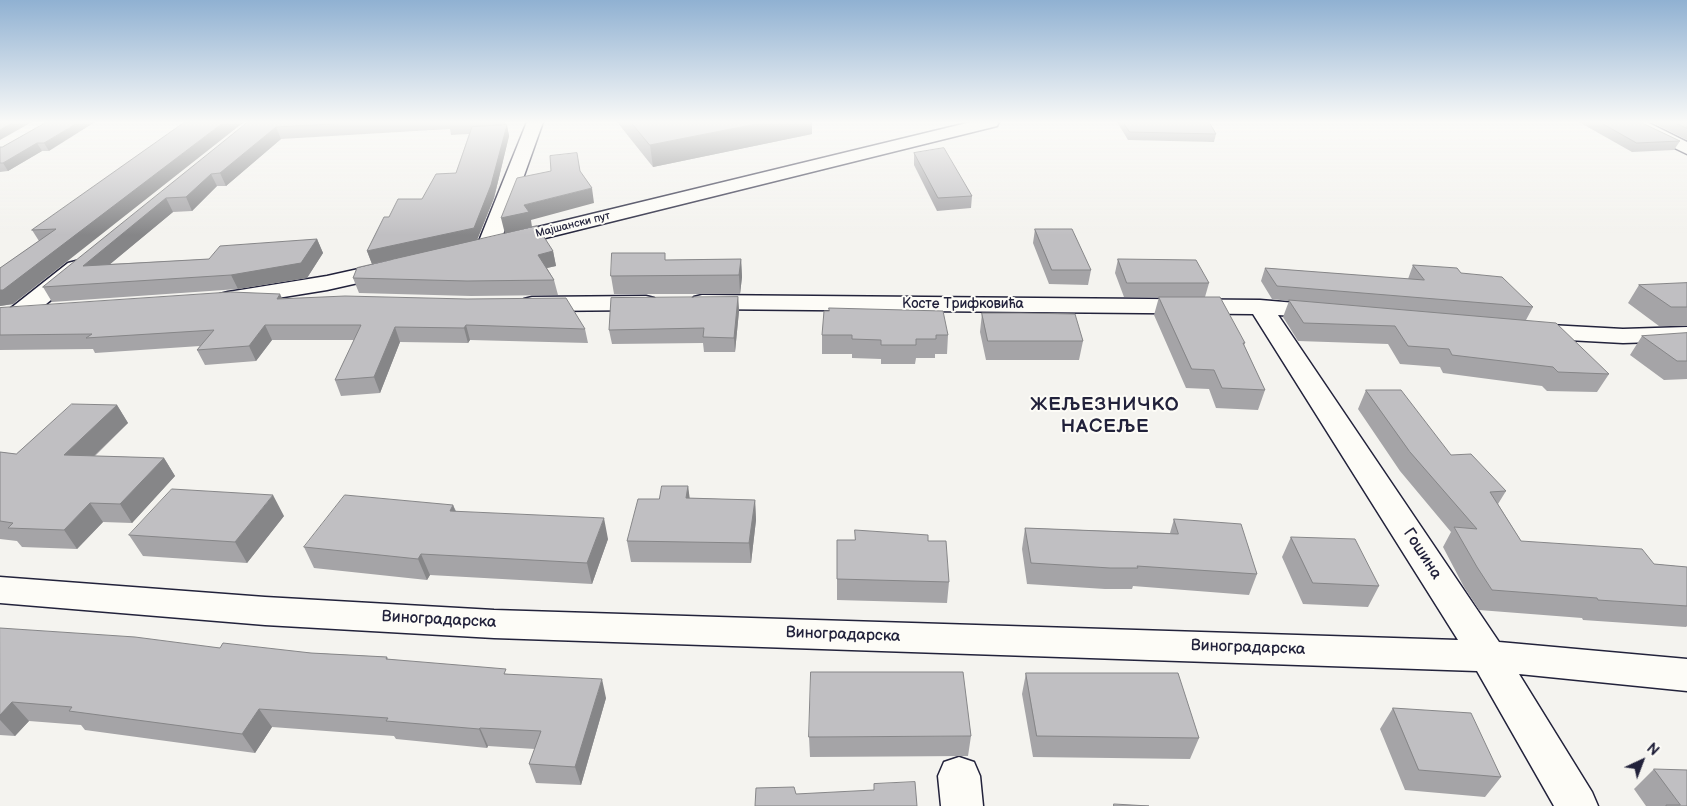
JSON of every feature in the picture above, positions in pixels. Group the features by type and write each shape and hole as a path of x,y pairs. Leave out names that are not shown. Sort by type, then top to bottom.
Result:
{"street":[{"name":"Мајшански пут","path":"518,160 479,248 838,160"},
{"path":"10,314 94,253"},
{"path":"208,300 238,298 327,283 412,264"},
{"path":"238,298 346,302"},
{"name":"Косте Трифковића","path":"510,305 676,302 1260,307 1345,313"},
{"name":"Гошина","path":"1260,307 1488,656 1577,806"},
{"path":"10,314 50,311"},
{"path":"1512,329 1623,336 1687,334"},
{"name":"Виноградарска","path":"0,590 265,610 494,624 1488,656 1687,675"}],"building":[{"path":"0,160 9,160 3,163 0,163"},
{"path":"132,160 175,160 3,290 0,290 0,268 56,229 32,230"},
{"path":"201,160 236,160 220,173 211,174 186,197 166,198 83,266 209,259 220,246 317,239 301,263 231,275 43,287"},
{"path":"461,160 498,160 491,185 474,228 367,251 384,217 389,217 398,199 422,199 436,174 456,173"},
{"path":"550,160 578,160 580,171 592,188 524,205 529,212 501,218 517,178 551,171"},
{"path":"918,160 951,160 972,196 938,198"},
{"path":"537,226 553,251 538,255 554,280 467,281 353,278 357,268"},
{"path":"1035,229 1072,229 1091,270 1052,270"},
{"path":"612,253 665,253 665,260 741,259 739,275 611,276"},
{"path":"1118,259 1196,260 1209,283 1127,283"},
{"path":"1413,265 1457,268 1461,273 1502,277 1533,307 1277,286 1265,268 1424,280"},
{"path":"1687,283 1687,307 1671,307 1639,285"},
{"path":"231,292 280,294 277,299 345,296 467,299 566,298 585,329 466,325 464,328 395,327 374,377 335,380 361,325 265,325 249,346 197,350 214,330 86,338 92,334 0,335 0,308"},
{"path":"738,297 734,338 703,337 704,328 609,330 611,298"},
{"path":"1159,297 1220,297 1245,343 1243,343 1265,390 1222,388 1214,370 1192,369"},
{"path":"1289,300 1556,323 1609,374 1558,372 1553,367 1452,355 1449,349 1408,346 1395,326 1304,323"},
{"path":"829,308 943,311 948,335 936,335 936,339 916,339 916,345 881,345 881,340 852,339 852,335 822,335 824,311 829,311"},
{"path":"982,313 1075,314 1083,341 988,341"},
{"path":"1687,333 1687,361 1677,361 1642,336"},
{"path":"1366,390 1401,390 1451,455 1471,454 1506,491 1490,492 1521,541 1642,549 1654,564 1687,567 1687,606 1492,590 1454,527 1477,529 1410,452"},
{"path":"72,404 117,405 64,455 164,458 120,504 90,503 64,530 8,528 13,523 0,521 0,452 16,454"},
{"path":"662,486 688,486 686,498 755,500 749,543 627,541 638,499 659,499"},
{"path":"172,489 273,495 235,542 129,535"},
{"path":"345,495 453,505 450,511 604,518 587,563 421,554 418,559 304,547"},
{"path":"1174,519 1241,524 1257,574 1137,566 1138,568 1110,568 1031,563 1025,528 1178,534"},
{"path":"855,530 928,535 928,541 946,541 949,582 837,579 837,540 855,540"},
{"path":"1291,537 1355,539 1379,586 1313,583"},
{"path":"0,628 135,637 220,648 223,643 311,653 387,657 386,659 506,669 504,674 602,679 575,767 529,764 541,731 479,729 386,721 388,718 259,709 242,734 69,711 72,707 12,702 0,715"},
{"path":"811,672 963,672 971,736 809,737"},
{"path":"1026,673 1178,673 1199,738 1037,736"},
{"path":"1393,708 1471,713 1501,777 1419,770"},
{"path":"1654,769 1687,770 1687,806 1666,806 1680,805"},
{"path":"915,782 917,806 755,806 756,788 794,787 796,794 874,790 874,784"},
{"path":"1114,804 1149,806 1114,806"}],"district":[{"name":"ЖЕЉЕЗНИЧКО НАСЕЉЕ","path":"1105,416"}]}
